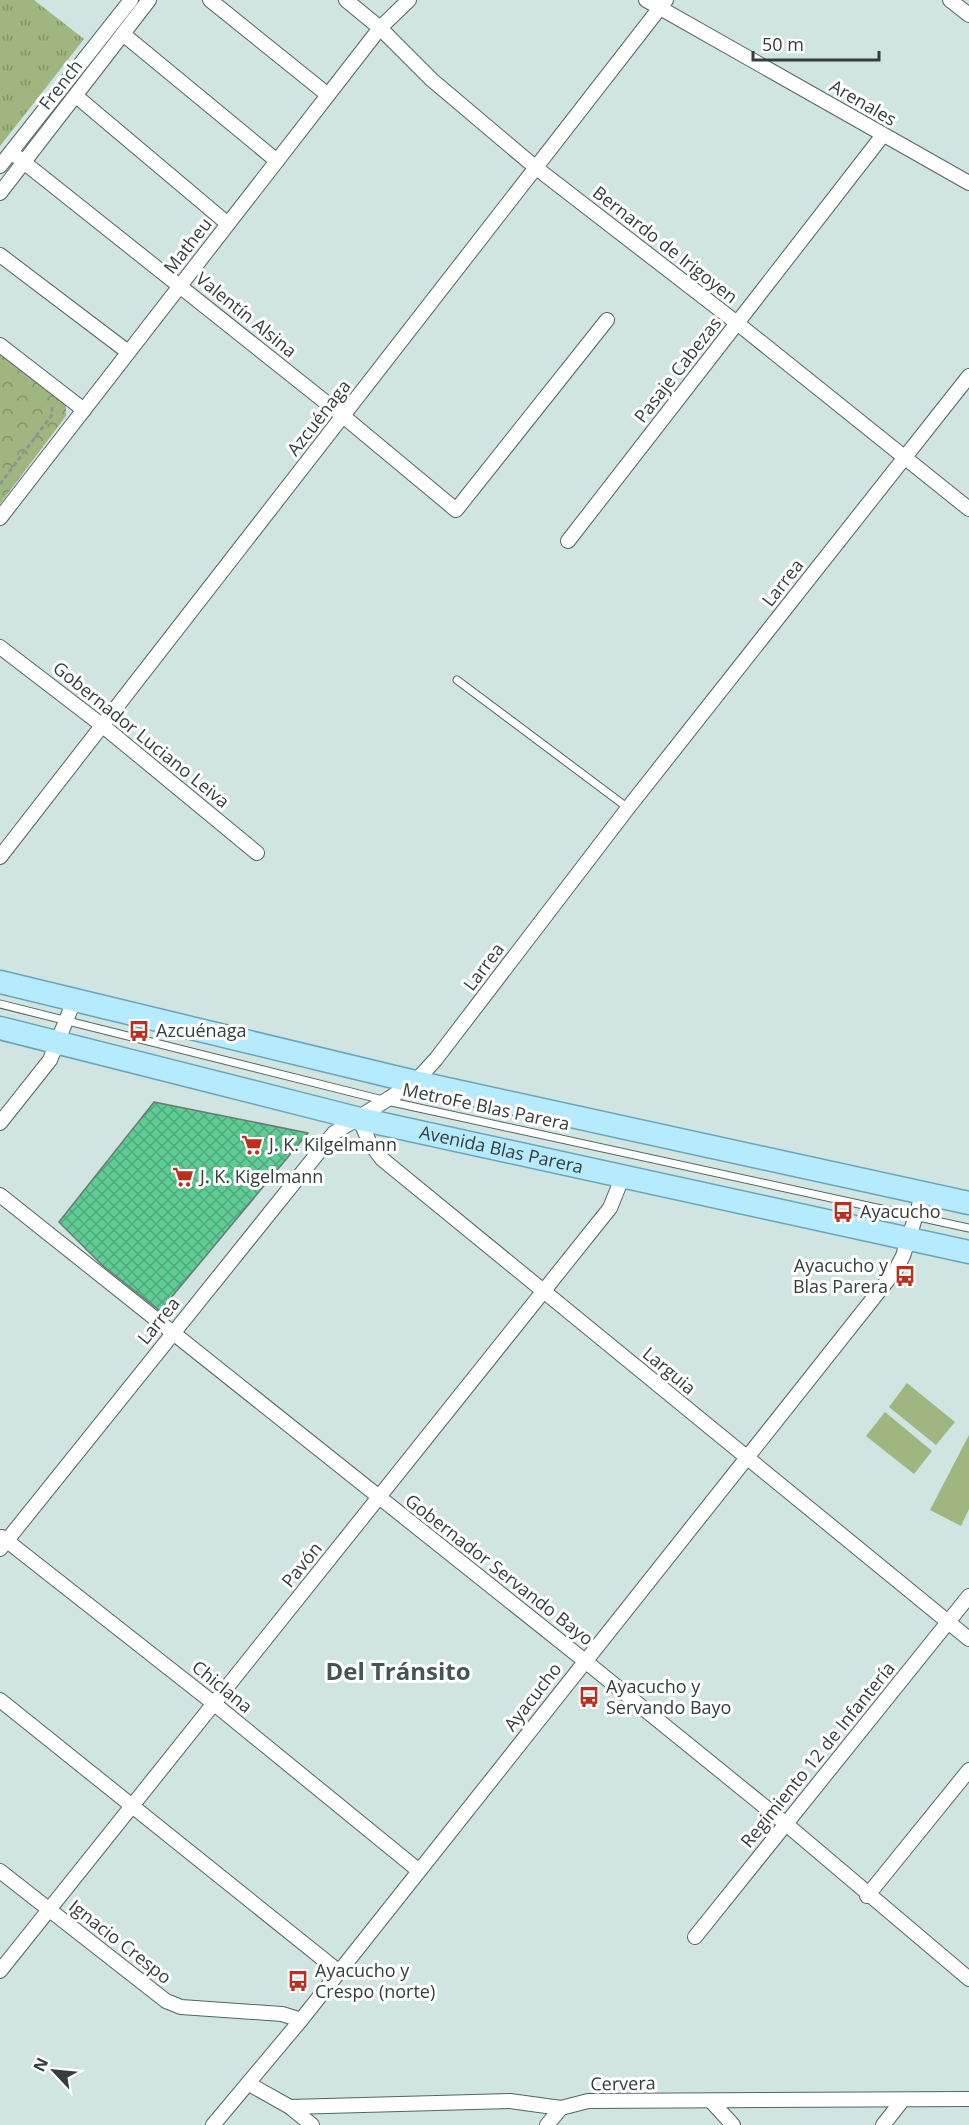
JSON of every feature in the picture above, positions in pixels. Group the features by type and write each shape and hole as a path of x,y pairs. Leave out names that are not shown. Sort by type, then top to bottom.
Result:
{"main road":[{"path":"0,982 70,1012 415,1082 969,1203"},
{"name":"Avenida Blas Parera","path":"0,1028 360,1119 969,1252"}],"street":[{"name":"French","path":"0,166 131,0"},
{"name":"French","path":"1,188 76,96 149,0"},
{"path":"210,0 328,95"},
{"name":"Bernardo de Irigoyen","path":"346,0 380,28 432,80 536,167 737,323 969,509"},
{"name":"Matheu","path":"0,518 380,28 408,0"},
{"name":"Arenales","path":"646,0 663,4 883,135 969,183"},
{"path":"950,0 969,15"},
{"name":"Azcuénaga","path":"0,857 663,4"},
{"path":"123,34 277,161"},
{"path":"76,96 228,224"},
{"name":"Pasaje Cabezas","path":"567,541 883,135"},
{"name":"Valentín Alsina","path":"10,152 344,416 456,510 607,320"},
{"path":"0,255 128,352"},
{"path":"0,345 84,410"},
{"name":"Larrea","path":"2,1542 334,1133 360,1119 415,1082 436,1059 628,808 969,376"},
{"name":"Gobernador Luciano Leiva","path":"0,647 104,726 257,853"},
{"path":"0,1123 50,1060 70,1012"},
{"name":"Larguia","path":"360,1119 369,1142 382,1159 969,1639"},
{"name":"Pavón","path":"0,1971 212,1702 379,1498 610,1208 623,1176"},
{"name":"Ayacucho","path":"213,2125 301,2020 895,1271 918,1217 924,1193"},
{"name":"Gobernador Servando Bayo","path":"0,1195 585,1661 786,1824 867,1896 969,1979"},
{"name":"Chiclana","path":"2,1542 212,1702 418,1870"},
{"name":"Regimiento 12 de Infantería","path":"695,1937 969,1596"},
{"path":"0,1700 338,1971"},
{"path":"867,1896 969,1770"},
{"name":"Ignacio Crespo","path":"0,1871 166,2001 181,2007 282,2014 301,2020"},
{"path":"249,2084 290,2107 312,2125"},
{"name":"Cervera","path":"290,2107 510,2101 561,2108 588,2101 902,2101 969,2098"},
{"path":"711,2101 733,2125"},
{"path":"883,2125 902,2101"},
{"path":"547,2125 561,2108"}],"lane":[{"path":"457,680 628,808"},
{"name":"MetroFe Blas Parera","path":"0,1004 70,1012 387,1101 969,1228"}],"path":[{"path":"0,484 52,415 52,405 48,399"}],"green space":[{"path":"0,0 34,0 84,39 0,146"},
{"path":"0,350 66,404 66,416 0,504"},
{"path":"907,1383 955,1422 936,1445 889,1407"},
{"path":"885,1412 932,1451 914,1474 866,1436"},
{"path":"969,1435 969,1509 961,1526 930,1510"}],"building":[{"name":"J. K. Kigelmann","path":"154,1102 308,1133 160,1311 102,1265 59,1222"}],"place":[{"name":"Azcuénaga","path":"139,1031"},
{"name":"J. K. Kilgelmann","path":"252,1145"},
{"name":"J. K. Kigelmann","path":"183,1177"},
{"name":"Ayacucho","path":"843,1212"},
{"name":"Ayacucho y Blas Parera","path":"905,1276"},
{"name":"Ayacucho y Servando Bayo","path":"589,1697"},
{"name":"Ayacucho y Crespo (norte)","path":"298,1981"}],"district":[{"name":"Del Tránsito","path":"398,1672"}]}
